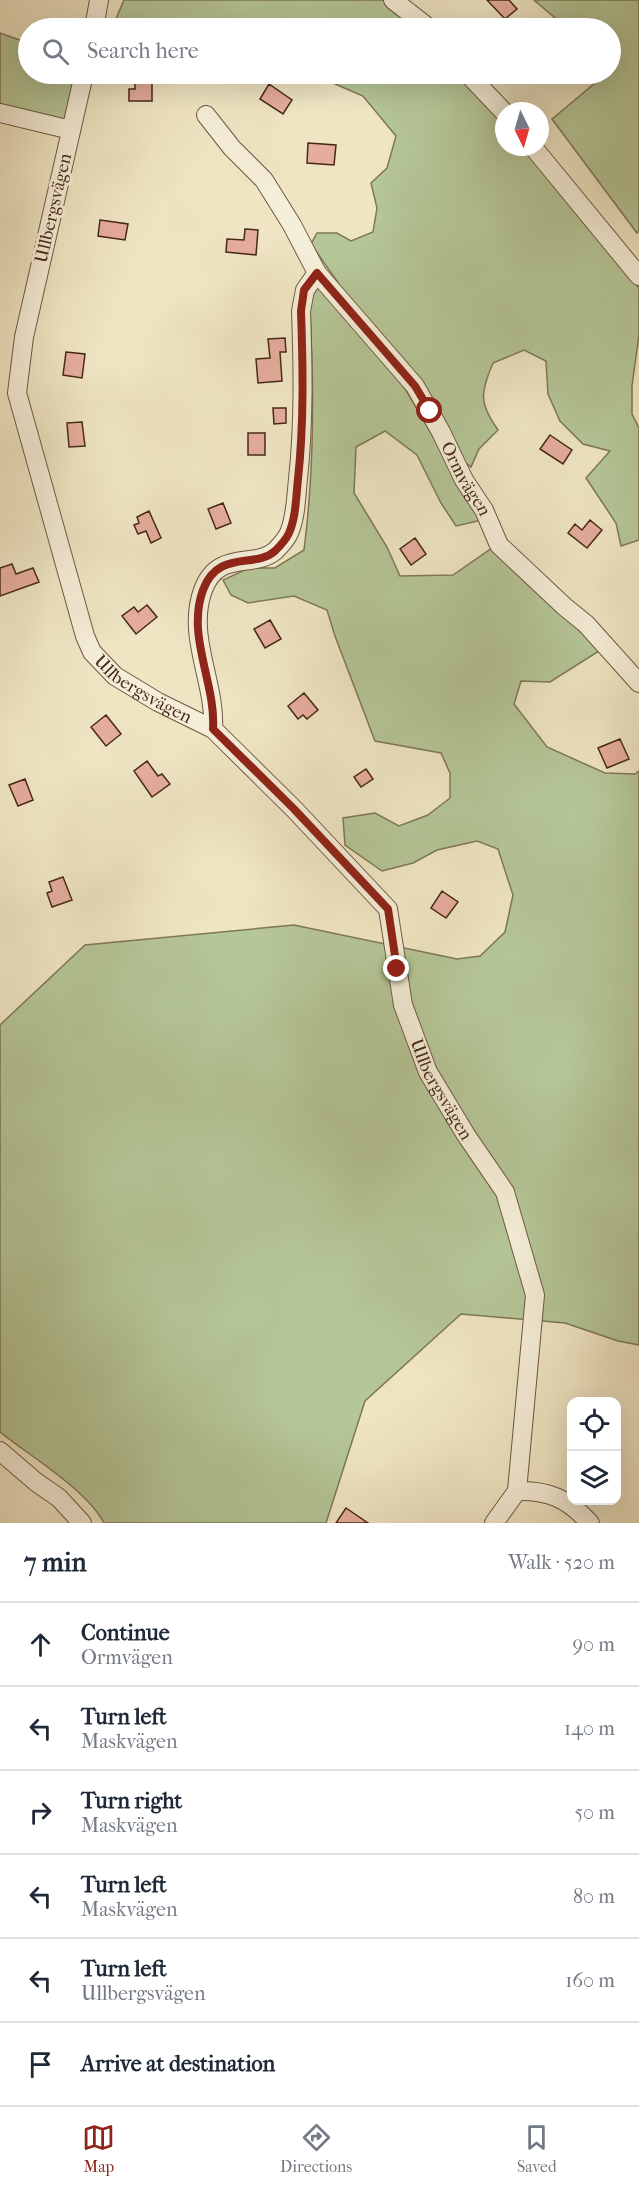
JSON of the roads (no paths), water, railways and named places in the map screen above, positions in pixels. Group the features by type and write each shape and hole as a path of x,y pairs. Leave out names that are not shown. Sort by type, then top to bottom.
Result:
{"street":[{"path":"96,18 99,0"},
{"path":"393,0 416,18"},
{"name":"Ullbergsvägen","path":"82,84 24,337 8,393 92,652 115,676 186,717 213,729 294,809 388,909 403,1005 428,1072 466,1135 505,1192 535,1295 517,1491"},
{"path":"477,84 495,102"},
{"path":"0,113 71,130"},
{"name":"Ormvägen","path":"206,115 232,148 264,180 292,225 317,273 415,386 434,418 468,486 484,510 499,545 586,624 639,683"},
{"path":"540,156 639,276"},
{"path":"213,729 214,713 197,629 202,591 208,578 219,568 237,561 268,555 284,542 289,533 294,515 302,445 301,311 304,290 317,273"},
{"path":"0,1450 36,1482 59,1498 82,1523"},
{"path":"494,1523 517,1491 533,1490 555,1495 581,1513 590,1523"}]}
